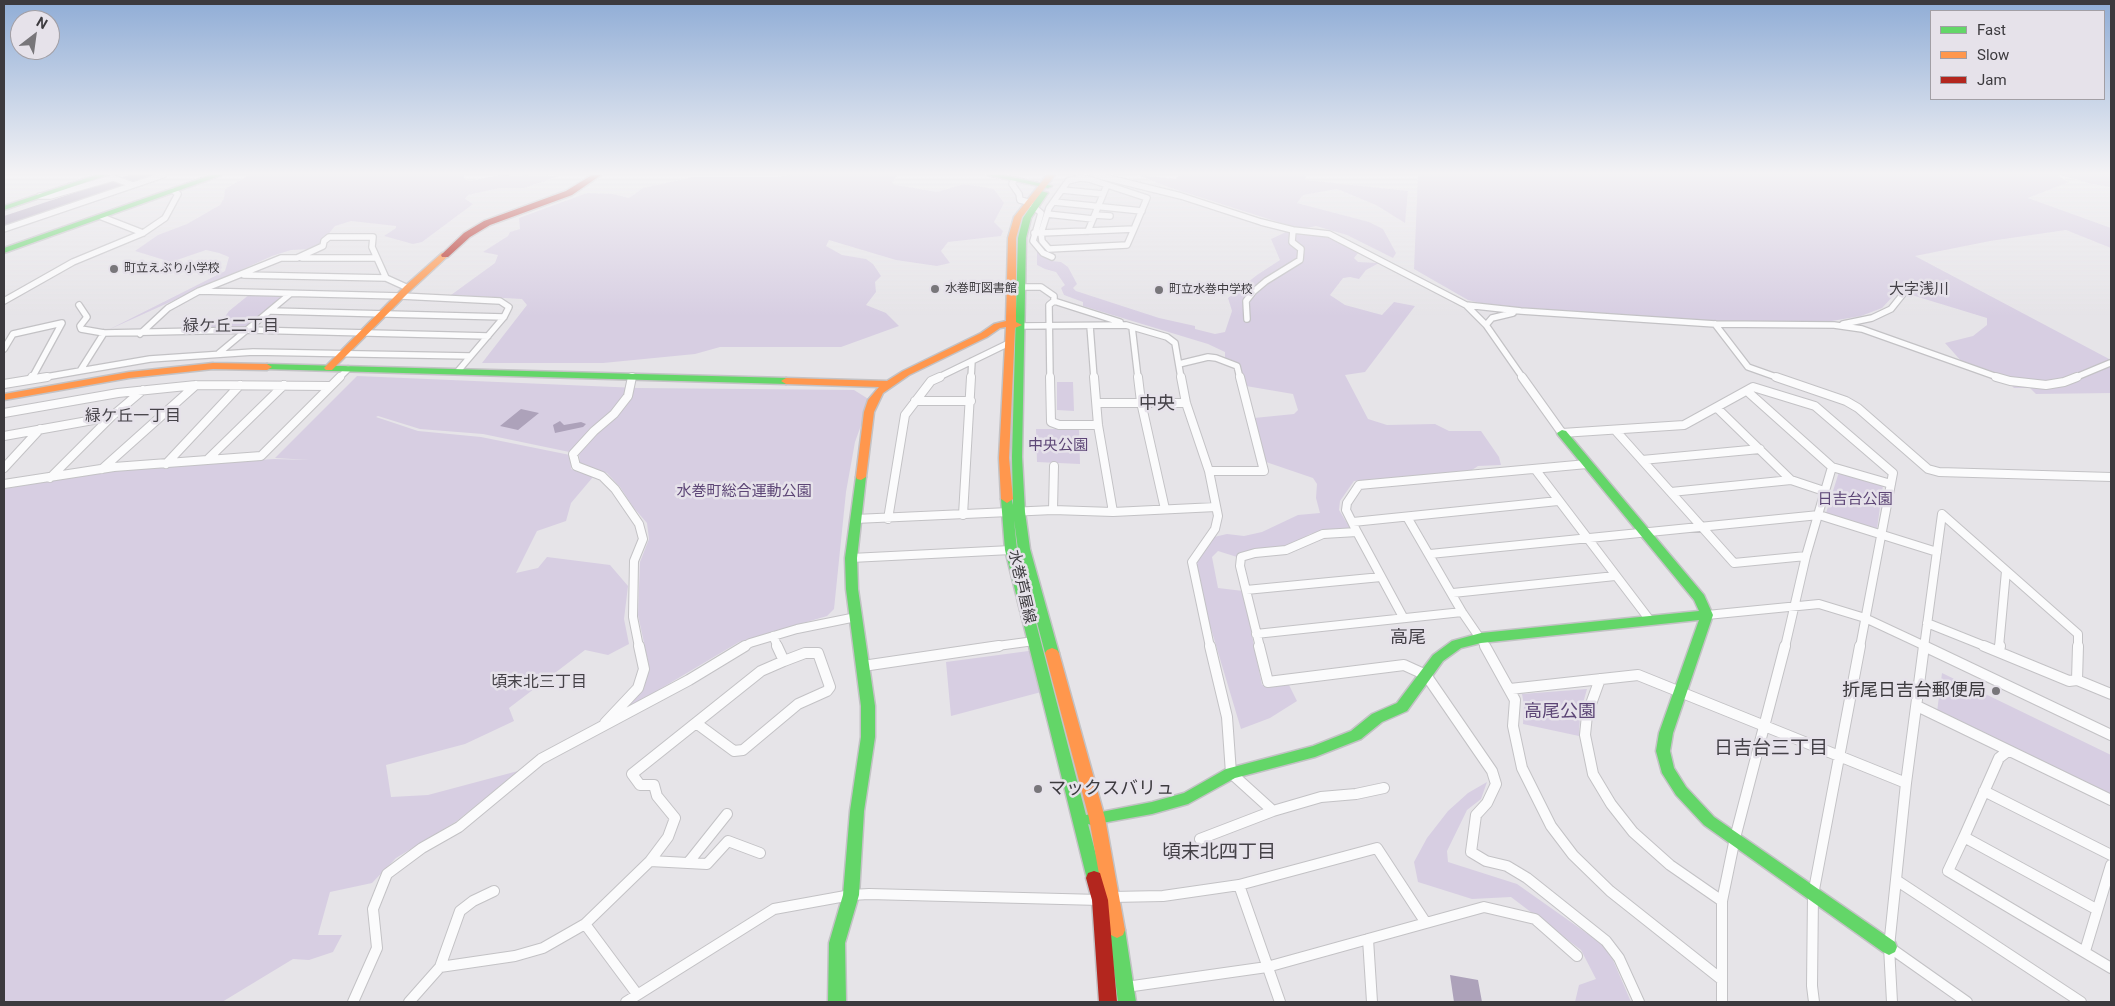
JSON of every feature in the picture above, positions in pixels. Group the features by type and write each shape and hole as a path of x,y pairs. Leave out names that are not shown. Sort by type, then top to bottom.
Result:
{"street":[{"path":"4,229 25,222"},
{"path":"4,251 88,222"},
{"path":"115,222 143,233"},
{"path":"4,301 73,262 143,233 159,222"},
{"path":"329,368 404,292 458,241 490,222"},
{"name":"水巻芦屋線","path":"1017,222 1012,238 1017,457 1011,550 1100,900 1108,1002"},
{"name":"水巻芦屋線","path":"1024,222 1022,229 1020,287 1015,325 1010,343 1004,458 1013,513 1097,818 1112,897 1127,1002"},
{"path":"1038,222 1033,242 1037,248 1052,257"},
{"path":"1044,222 1041,233 1042,241 1049,249 1127,245 1137,222"},
{"path":"1088,231 1092,222"},
{"path":"1261,222 1293,230 1328,234 1466,305 1486,325 1562,433 1700,598 1707,615 1666,734 1663,751 1667,770 1680,791 1709,821 1967,1002"},
{"path":"1034,233 1134,229"},
{"path":"1247,319 1246,301 1253,292 1266,280 1300,260 1301,250 1292,242 1293,230"},
{"path":"297,258 323,246 324,241 329,237 373,237 372,247 386,278 404,292"},
{"path":"140,334 168,308 199,291 281,258 376,258"},
{"path":"239,275 386,278"},
{"path":"1020,287 1041,287 1054,296 1054,301"},
{"path":"199,291 290,294 404,292 500,301 509,307 504,317 458,371"},
{"path":"218,354 290,294"},
{"path":"1834,325 1872,318 1891,309 1903,294"},
{"path":"1054,301 1049,305 1051,422 1059,425 1098,426"},
{"path":"1054,301 1167,337 1175,343 1186,403 1209,471 1218,516 1215,529 1192,562 1197,592 1227,717 1231,773 1273,812"},
{"path":"78,305 88,317 80,326 81,329 104,334 249,330 488,336"},
{"path":"1466,305 1521,311 1715,324 1834,325 1862,329 1968,368 2019,382 2046,386 2064,382 2110,363"},
{"path":"271,311 504,317"},
{"path":"1486,325 1492,318 1521,311"},
{"path":"5,346 13,334 62,323 31,379"},
{"path":"1715,324 1748,367 1846,401 1858,408 1928,469 1939,472 2111,477"},
{"path":"837,1002 836,943 851,896 856,811 868,738 868,706 856,617 851,558 869,412 876,395 888,384 906,373 984,335 997,326 1129,326"},
{"path":"1090,326 1098,426 1113,512"},
{"path":"1129,326 1141,402 1166,509"},
{"path":"80,371 104,334"},
{"path":"888,519 905,415 931,381 1010,343"},
{"path":"4,384 150,359 218,354 253,352 470,356"},
{"path":"1178,364 1216,358 1237,366 1264,471 1209,471"},
{"path":"963,515 972,361"},
{"path":"4,396 129,375 186,368 240,366 888,384"},
{"path":"4,484 102,469 261,456 348,369"},
{"path":"599,728 638,688 644,669 633,617 634,561 642,539 639,524 614,489 602,476 576,466 572,454 614,414 628,396 632,377"},
{"path":"4,413 144,389 196,385 330,386"},
{"path":"102,469 196,385"},
{"path":"166,464 240,385"},
{"path":"207,460 284,386"},
{"path":"1562,433 1616,431 1684,425 1753,387 1814,406 1893,473 1813,895 1812,986 1814,1002"},
{"path":"50,478 111,417 144,389"},
{"path":"1748,391 1832,467 1890,484"},
{"path":"916,401 971,401"},
{"path":"1097,403 1186,403"},
{"path":"1717,408 1791,480"},
{"path":"4,436 111,417"},
{"path":"4,468 40,429"},
{"path":"1616,431 1734,563 1806,556"},
{"path":"1642,460 1760,449"},
{"path":"1403,617 1346,510 1347,504 1359,485 1587,464"},
{"path":"1053,510 1054,466"},
{"path":"1722,1002 1720,978 1722,901 1735,838 1796,605 1806,556 1832,467"},
{"path":"1535,469 1649,619"},
{"path":"1671,492 1791,480 1824,491"},
{"path":"1353,522 1558,501"},
{"path":"855,519 1053,510 1113,512 1216,507"},
{"path":"1892,1002 1889,947 1906,783 1942,514 2078,634 2077,680"},
{"path":"1430,554 1644,531 1819,515 1937,552"},
{"path":"1408,516 1453,592 1462,612 1481,638 1510,689 1515,700 1513,726 1522,768 1551,826 1573,855 1610,891 1720,978"},
{"path":"1357,532 1323,534 1286,550 1255,553 1241,558 1240,566 1268,682 1404,665 1426,675 1492,772 1496,784 1487,803 1476,815 1471,852 1486,861 1507,866 1527,878 1606,941 1619,958 1639,1002"},
{"path":"851,558 1011,550"},
{"path":"1999,652 2006,571"},
{"path":"1453,592 1615,576"},
{"path":"1246,590 1381,577"},
{"path":"1079,820 1152,808 1188,798 1231,773 1315,751 1356,735 1377,718 1402,707 1438,658 1457,644 1481,638 1796,605 1819,604 1865,618 2111,735"},
{"path":"1256,634 1462,612"},
{"path":"353,1002 378,948 372,910 386,874 422,848 459,827 542,759 689,680 750,643 772,636 856,617"},
{"path":"1927,623 2069,681 2077,680 2111,694"},
{"path":"772,636 784,661"},
{"path":"863,666 1034,641"},
{"path":"440,967 515,956 543,948 585,924 650,861 668,837 675,818 657,796 654,785 640,785 632,774 761,670 806,653 818,653 830,687 827,691 798,704 743,750 734,751 696,723"},
{"path":"1510,689 1638,675 1906,783"},
{"path":"1600,680 1588,715 1585,735 1593,774 1611,804 1633,832 1670,865 1722,901"},
{"path":"1917,706 2111,800"},
{"path":"2008,750 1999,758 1948,871 2111,968"},
{"path":"1200,839 1273,812 1321,797 1356,794 1384,788"},
{"path":"1984,792 2111,855"},
{"path":"688,863 728,814"},
{"path":"1964,837 2096,909"},
{"path":"650,861 707,864 728,841 760,853"},
{"path":"626,1002 774,909 851,896 1100,900 1112,897 1163,896 1239,885 1377,848 1426,922"},
{"path":"2085,951 2096,909 2111,865"},
{"path":"1896,880 2080,1002"},
{"path":"1239,885 1280,1002"},
{"path":"409,1002 440,967 460,911 473,901 494,891"},
{"path":"1126,987 1267,967 1484,907 1535,919 1577,956"},
{"path":"585,924 637,994"},
{"path":"1368,939 1372,1002"}],"green space":[{"path":"191,222 348,222 335,226 322,242 311,249 291,250 272,256 108,330 225,271 229,257 206,250 171,262 135,251 158,235"},
{"path":"360,222 449,222 422,242 413,244 384,236 396,228 396,226"},
{"path":"519,222 994,222 1003,231 1001,236 948,242 941,251 950,263 937,266 896,260 829,240 826,246 842,255 866,259 873,264 881,276 875,282 876,292 866,305 886,313 899,326 841,347 720,347 695,354 603,363 482,363 527,305 522,299 451,295 495,263 498,255 483,252 508,236 510,232 520,229"},
{"path":"1278,222 1369,222 1383,229 1396,253 1393,258 1347,235 1316,226 1300,229"},
{"path":"1416,222 2094,222 2111,228 2111,248 2066,230 1990,241 1915,256 2111,360 2111,393 2036,394 2030,388 2014,388 2001,375 1963,363 1945,343 1973,336 1987,325 1987,318 1905,293 1896,293 1882,308 1861,316 1826,322 1713,321 1492,306 1468,300 1414,269"},
{"path":"1286,232 1317,235 1333,239 1358,253 1354,258 1358,262 1379,263 1366,270 1359,279 1343,278 1330,295 1345,305 1382,315 1394,302 1415,306 1365,372 1345,375 1368,419 1387,425 1435,424 1449,431 1481,431 1499,457 1501,465 1478,466 1469,472 1354,481 1340,501 1339,510 1350,528 1310,534 1284,548 1237,557 1218,551 1212,557 1218,588 1243,591 1262,685 1288,683 1297,701 1270,718 1241,729 1197,582 1195,561 1214,537 1227,534 1244,536 1262,532 1298,515 1320,513 1316,498 1317,484 1313,478 1266,462 1254,418 1294,414 1298,410 1293,394 1246,386 1240,365 1225,358 1225,352 1208,344 1083,306 1083,302 1064,295 1061,288 1065,285 1056,272 1037,265 1037,251 1052,261 1061,262 1068,267 1077,284 1073,288 1076,291 1159,318 1195,326 1195,329 1215,334 1225,332 1232,311 1228,298 1280,260 1271,239"},
{"path":"250,294 284,296 249,326 242,328 202,329 206,325 222,321 229,311"},
{"name":"水巻町総合運動公園","path":"357,376 638,388 854,390 870,400 855,442 846,492 834,609 827,616 739,642 623,711 644,688 649,666 638,615 640,562 649,539 647,523 633,507 620,487 607,473 580,463 579,454 483,434 420,429 378,416 376,417 418,431 481,437 570,455 571,469 593,477 571,503 566,521 537,531 516,573 538,568 547,557 610,565 628,586 624,619 629,644 608,655 585,650 509,708 514,721 465,744 386,765 391,797 428,795 518,771 457,821 396,858 372,883 330,892 318,935 342,935 333,952 309,960 293,959 222,1002 4,1002 4,489 110,470 274,459 310,460 275,458"},
{"path":"1057,382 1073,382 1074,411 1057,410"},
{"name":"中央公園","path":"1036,429 1079,429 1080,464 1037,462"},
{"name":"日吉台公園","path":"1839,472 1883,485 1877,529 1826,513"},
{"path":"1036,650 1045,691 951,716 946,662"},
{"path":"1942,673 2111,755 2111,794 1937,712"},
{"name":"高尾公園","path":"1587,689 1580,714 1579,736 1523,724 1524,705 1522,694"},
{"path":"1487,782 1481,799 1467,810 1447,851 1448,862 1517,884 1602,944 1613,960 1631,1002 1575,1002 1579,985 1596,979 1581,950 1511,897 1472,899 1418,882 1414,862 1427,838 1448,811 1468,793"}],"shaded area":[{"path":"4,222 19,222 4,227"},
{"path":"521,409 539,413 518,430 500,426"},
{"path":"560,421 564,425 581,422 586,424 583,427 555,433 553,425"},
{"path":"1450,975 1478,980 1482,1002 1454,1002"}],"traffic: fast":[{"path":"4,251 86,222"},
{"path":"1026,222 1022,238 1017,457 1019,512 1024,549 1052,653"},
{"path":"267,367 786,381"},
{"path":"1562,433 1700,598 1707,615 1666,733 1663,751 1667,769 1681,791 1709,821 1889,947"},
{"path":"837,1002 837,943 851,895 857,811 868,737 868,706 852,589 851,558 861,477"},
{"path":"1007,499 1011,550 1094,878"},
{"path":"1091,819 1152,808 1188,798 1231,773 1315,751 1356,735 1377,718 1402,707 1438,658 1457,644 1481,638 1707,615"},
{"path":"1117,930 1127,1002"}],"traffic: slow":[{"path":"1007,499 1004,458 1011,324 1012,238 1017,222"},
{"path":"329,368 408,288 445,255"},
{"path":"861,477 869,412 873,400 879,391 906,373 984,335 997,326 1004,324 1017,325"},
{"path":"4,397 129,375 213,366 267,367"},
{"path":"786,381 888,384"},
{"path":"1052,653 1097,818 1117,930"}],"traffic: jam":[{"path":"445,255 467,235 490,222"},
{"path":"1094,878 1100,900 1108,1002"}],"place":[{"name":"町立えぶり小学校","path":"114,269"},
{"name":"水巻町図書館","path":"935,289"},
{"name":"町立水巻中学校","path":"1159,290"},
{"name":"折尾日吉台郵便局","path":"1996,691"},
{"name":"マックスバリュ","path":"1038,789"}],"district":[{"name":"大字浅川","path":"1919,290"},
{"name":"緑ケ丘二丁目","path":"231,327"},
{"name":"中央","path":"1157,404"},
{"name":"緑ケ丘一丁目","path":"133,417"},
{"name":"高尾","path":"1408,638"},
{"name":"頃末北三丁目","path":"539,683"},
{"name":"日吉台三丁目","path":"1771,749"},
{"name":"頃末北四丁目","path":"1219,853"}]}
